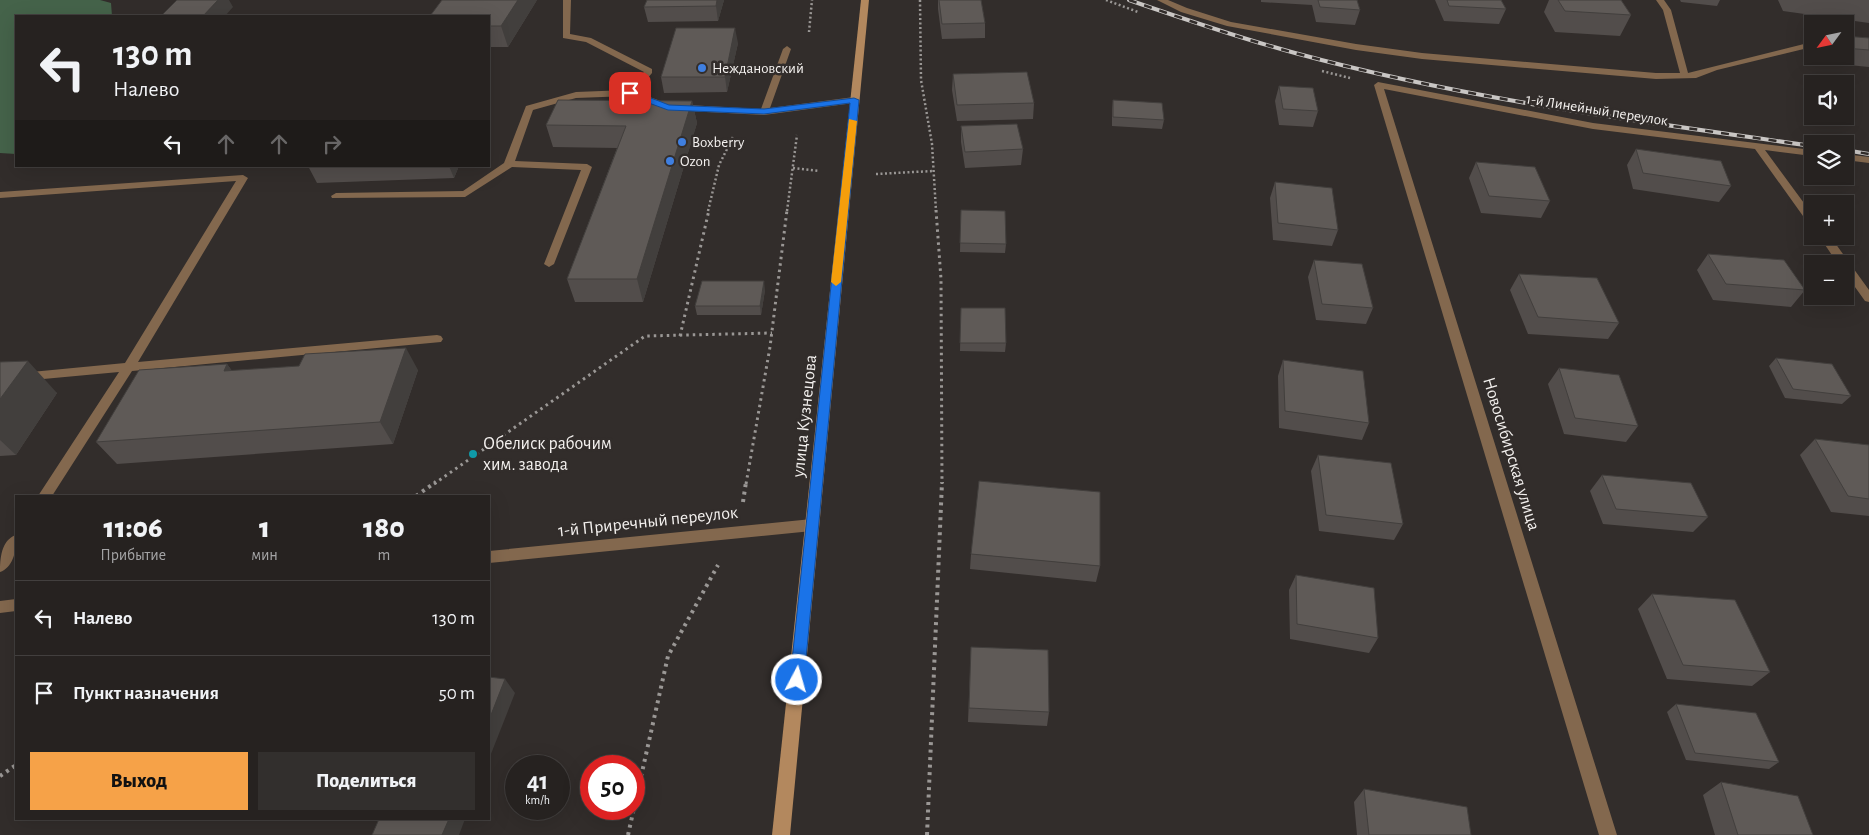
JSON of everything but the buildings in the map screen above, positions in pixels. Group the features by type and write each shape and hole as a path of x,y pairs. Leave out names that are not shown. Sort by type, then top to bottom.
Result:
{"main road":[{"name":"улица Кузнецова","path":"781,835 864,0"}],"street":[{"path":"567,0 566,36 588,40 649,71 630,93"},
{"path":"1161,0 1184,10 1230,24 1356,47 1422,56 1656,76 1685,76 1804,47"},
{"path":"1660,0 1666,10 1685,76"},
{"path":"764,112 787,49"},
{"name":"1-й Линейный переулок","path":"1378,85 1561,121 1666,136 1804,152"},
{"name":"Новосибирская улица","path":"1378,85 1608,835"},
{"path":"510,164 529,108 576,95 630,93 668,107 764,112 854,100"},
{"path":"1757,145 1804,210"},
{"path":"1854,158 1869,160"},
{"path":"336,196 465,194 510,164 586,167 549,264"},
{"path":"0,195 243,178 128,368 46,495"},
{"path":"1854,278 1869,298"},
{"path":"0,379 437,339"},
{"name":"1-й Приречный переулок","path":"490,557 812,525"},
{"path":"0,566 15,543"},
{"path":"0,607 15,605"}],"path":[{"path":"808,39 812,0"},
{"path":"920,0 921,80 932,144 941,288 942,493 927,835"},
{"path":"628,835 668,656 738,531 772,334 801,106"},
{"path":"680,336 719,165 742,122 764,112"},
{"path":"417,495 645,336 772,334"},
{"path":"0,776 15,766"}],"green space":[{"path":"0,0 100,0 111,3 112,15 15,15 15,154 0,153"}],"railway":[{"path":"1129,0 1274,47 1423,83 1552,107 1804,145"},
{"path":"1854,152 1869,154"}],"slow traffic":[{"path":"836,282 852,121"}],"place":[{"name":"Неждановский","path":"702,68"},
{"name":"Boxberry","path":"682,142"},
{"name":"Ozon","path":"670,161"},
{"name":"Обелиск рабочим хим. завода","path":"473,454"}],"route":[{"path":"630,93 668,107 764,112 854,100 797,680"}]}
